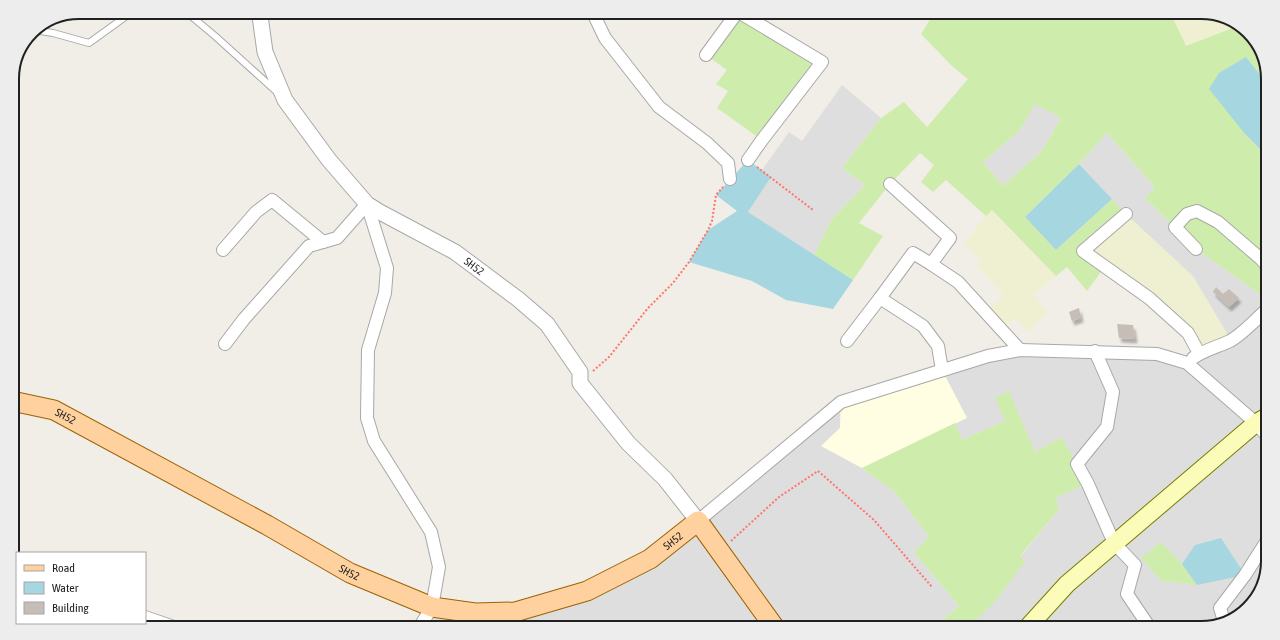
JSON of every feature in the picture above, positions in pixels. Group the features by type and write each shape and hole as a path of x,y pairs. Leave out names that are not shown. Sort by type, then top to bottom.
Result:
{"main road":[{"name":"SH52","path":"19,402 54,410 267,525 350,573 432,607 475,613 515,612 587,591 650,559 698,521 770,621"},
{"path":"1033,621 1066,584 1261,421"}],"street":[{"name":"SH52","path":"260,19 265,52 285,100 329,160 367,204 455,252 518,299 547,324 580,372 580,383 628,443 665,479 698,521"},
{"path":"596,19 604,38 659,107 707,143 728,163 730,179"},
{"path":"706,55 732,19"},
{"path":"748,160 822,62 750,19"},
{"path":"890,184 950,238 931,264"},
{"path":"223,250 256,212 272,200 323,242"},
{"path":"225,344 244,319 309,246 337,238 367,204"},
{"path":"367,204 387,268 385,293 368,350 367,418 374,441 431,532 439,567 432,607 423,621"},
{"path":"1196,249 1175,227 1187,214 1196,211 1218,222 1261,259"},
{"path":"1126,214 1084,251 1149,298 1188,333 1199,353"},
{"path":"846,341 913,253 958,282 1020,350"},
{"path":"880,298 923,326 938,346 942,370"},
{"path":"1187,363 1199,353 1231,340 1261,315"},
{"path":"698,521 841,402 988,356 1020,350 1157,354 1187,363 1261,419"},
{"path":"1095,351 1113,392 1107,427 1077,464 1088,484 1114,543 1134,565 1126,594 1145,621"},
{"path":"1223,617 1220,608 1245,575 1261,549"},
{"path":"146,617 157,621"}],"lane":[{"path":"43,31 89,43 122,19"},
{"path":"195,19 285,100"}],"path":[{"path":"762,170 813,210"},
{"path":"580,383 609,358 648,308 673,283 689,262 712,221 716,195"},
{"path":"720,552 779,497 818,471 874,520 932,587"}],"shaded area":[{"path":"1173,19 1201,19 1216,21 1232,28 1186,46"},
{"path":"842,85 881,118 842,168 865,185 832,219 814,255 748,212 771,177 762,170 789,132 802,141"},
{"path":"1035,103 1061,118 1041,152 1003,186 983,162 1019,131"},
{"path":"1107,133 1155,187 1145,198 1196,249 1261,295 1261,315 1258,318 1261,320 1260,573 1255,587 1246,600 1234,611 1216,619 1201,621 973,621 1025,561 1020,557 1059,509 1056,497 1088,484 1035,452 1005,421 962,440 955,423 966,418 942,370 988,356 1095,351 1187,363 1199,353 1126,214 1079,164"},
{"path":"991,209 1056,276 1034,294 1048,312 1029,332 1015,318 1002,330 986,312 1004,296 976,265 981,261 964,244"},
{"path":"1126,214 1193,276 1231,340 1199,353 1188,333 1083,251"},
{"path":"942,370 967,418 862,468 821,446 840,428 841,402"},
{"path":"841,402 840,428 822,446 862,468 895,492 929,537 914,552 959,606 941,621 423,621 432,607 515,612 650,559"}],"green space":[{"path":"732,19 745,19 822,62 762,140 717,108 728,91 716,84 727,70 706,55"},
{"path":"930,19 1173,19 1186,46 1232,28 1234,29 1251,46 1258,60 1261,75 1261,76 1246,58 1245,134 1261,150 1261,295 1196,249 1145,198 1155,187 1107,133 1079,164 1025,217 1056,250 1112,199 1126,214 1084,251 1105,266 1087,291 1067,267 1056,276 992,210 986,216 946,180 933,192 921,182 934,165 920,153 890,184 859,223 883,236 853,280 814,255 832,219 865,185 842,168 881,118 904,102 927,127 968,79 952,66 921,34","holes":["1035,104 1061,118 1041,152 1003,186 983,162 1019,131"]},
{"path":"1009,391 1035,452 1062,437 1088,484 1056,497 1059,509 1020,556 1025,561 995,602 975,621 941,621 959,606 914,552 929,537 895,492 862,468 955,423 962,440 1005,421 995,398"},
{"path":"1161,542 1182,564 1197,585 1161,581 1141,558"}],"water":[{"path":"1246,57 1261,76 1261,150 1245,134 1209,89 1219,73"},
{"path":"748,160 771,177 748,212 853,280 833,309 786,300 752,281 689,262 708,230 737,211 716,195"},
{"path":"1079,164 1112,199 1056,250 1025,217"},
{"path":"1221,538 1245,575 1197,585 1182,564 1195,545"}],"building":[{"path":"1216,287 1223,294 1229,289 1239,298 1229,307 1213,292"},
{"path":"1079,308 1081,318 1072,321 1069,312"},
{"path":"1117,324 1133,325 1135,339 1119,338"}]}
